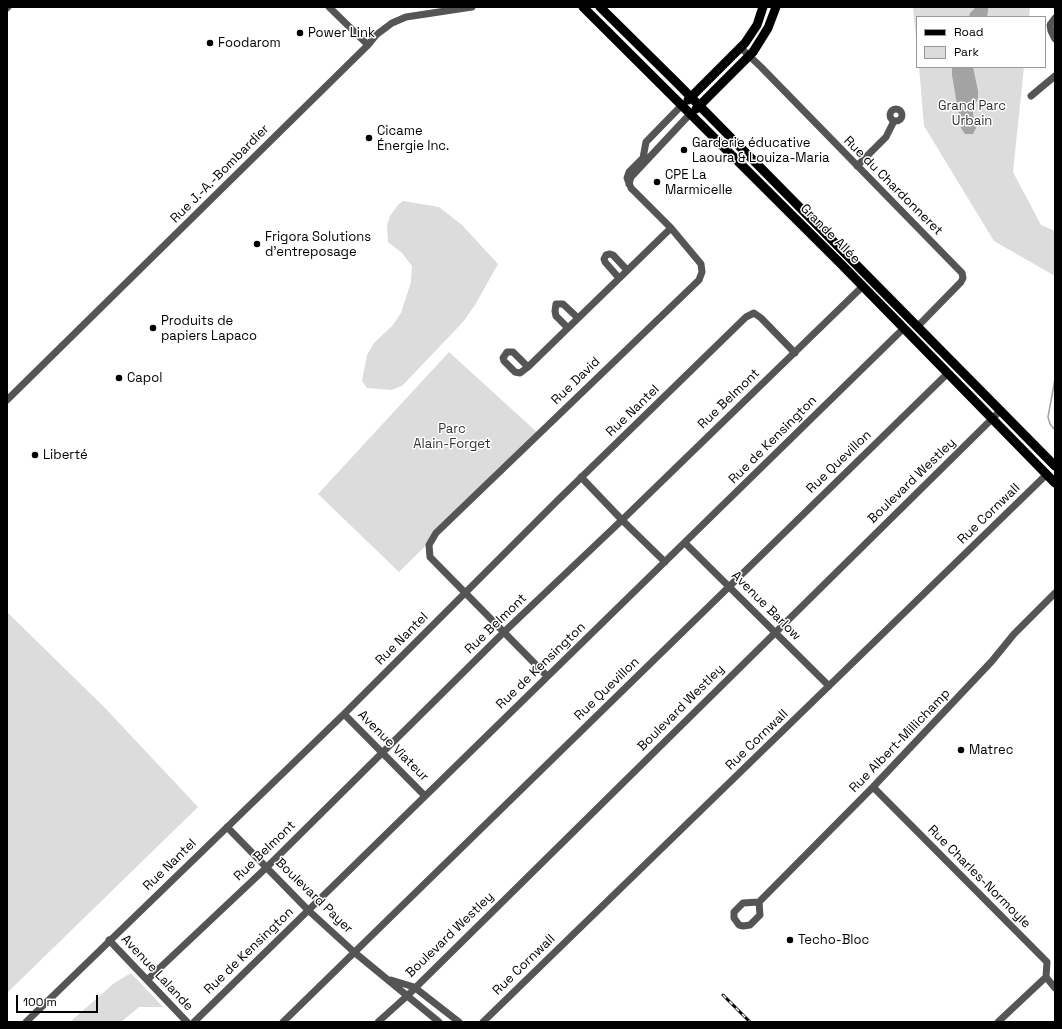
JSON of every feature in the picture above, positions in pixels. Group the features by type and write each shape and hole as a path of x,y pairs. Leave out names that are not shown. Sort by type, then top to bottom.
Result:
{"main road":[{"name":"Grande Allée","path":"583,7 863,286 1055,483"},
{"name":"Grande Allée","path":"600,7 700,105 1055,466"},
{"path":"682,106 741,48 757,25 763,7"},
{"path":"690,114 749,56 766,33 776,7"}],"street":[{"path":"329,7 368,45"},
{"name":"Rue J.-A.-Bombardier","path":"7,400 384,28 406,17 472,7"},
{"path":"1055,18 1050,24 1051,31 1055,39"},
{"name":"Rue du Chardonneret","path":"741,48 963,275 961,282 918,326"},
{"path":"1031,96 1055,76"},
{"path":"630,184 627,179 628,174 643,158 646,142 682,106"},
{"path":"630,184 630,179 633,175 690,114"},
{"path":"857,166 886,137 894,121"},
{"name":"Rue David","path":"466,593 430,557 429,544 436,533 699,280 702,272 702,264 671,228 634,191 630,184"},
{"path":"528,367 671,228"},
{"path":"619,278 605,263 604,259 606,255 613,255 627,270"},
{"name":"Rue Belmont","path":"147,980 267,867 504,632 622,520 863,286"},
{"path":"568,328 556,316 556,304 563,304 578,318"},
{"name":"Rue Nantel","path":"26,1022 344,714 581,477 746,317 754,313 795,353"},
{"name":"Rue de Kensington","path":"194,1022 904,328"},
{"name":"Rue Quevillon","path":"283,1022 948,373"},
{"name":"Boulevard Westley","path":"378,1022 407,996 414,987 1001,410"},
{"name":"Rue Cornwall","path":"483,1022 1046,475"},
{"path":"581,477 665,562"},
{"name":"Avenue Barlow","path":"685,543 830,686"},
{"path":"466,593 547,676"},
{"name":"Rue Albert-Millichamp","path":"759,902 873,787 992,662 1014,634 1055,593"},
{"name":"Avenue Viateur","path":"344,714 425,796"},
{"name":"Rue Charles-Normoyle","path":"873,787 1047,962 1046,977"},
{"name":"Boulevard Payer","path":"227,827 308,910 354,952 439,1022"},
{"name":"Avenue Lalande","path":"109,940 187,1022"},
{"path":"998,1022 1046,977 1055,988"},
{"name":"Boulevard Payer","path":"387,979 414,987 459,1022"}],"green space":[{"path":"913,7 1030,7 1029,16 916,16 916,39"},
{"name":"Grand Parc Urbain","path":"919,68 1024,68 1013,172 1041,225 1055,231 1055,276 994,241 924,126"},
{"path":"403,201 439,207 462,225 498,264 475,305 463,322 402,386 391,390 367,388 362,381 367,355 374,343 392,326 401,313 411,282 412,266 402,253 388,242 387,225 390,216"},
{"name":"Parc Alain-Forget","path":"449,352 539,434 399,572 318,494"},
{"path":"7,612 105,708 198,807 7,993"},
{"path":"131,973 163,1007 139,1007 121,1022 70,1022 113,984"}],"shaded area":[{"path":"976,7 988,7 987,16 969,16 970,13"},
{"path":"952,68 973,68 978,98 973,110 976,128 973,134 965,134 961,128"}],"waterway":[{"path":"1055,379 1048,417 1050,424 1055,430"}],"railway":[{"path":"723,995 750,1022"}],"place":[{"name":"Power Link","path":"300,33"},
{"name":"Foodarom","path":"210,43"},
{"name":"Cicame Énergie Inc.","path":"369,138"},
{"name":"Garderie éducative Laoura & Louiza-Maria","path":"684,150"},
{"name":"CPE La Marmicelle","path":"657,182"},
{"name":"Frigora Solutions d'entreposage","path":"257,244"},
{"name":"Produits de papiers Lapaco","path":"153,328"},
{"name":"Capol","path":"119,378"},
{"name":"Liberté","path":"35,455"},
{"name":"Matrec","path":"961,750"},
{"name":"Techo-Bloc","path":"790,940"}]}
